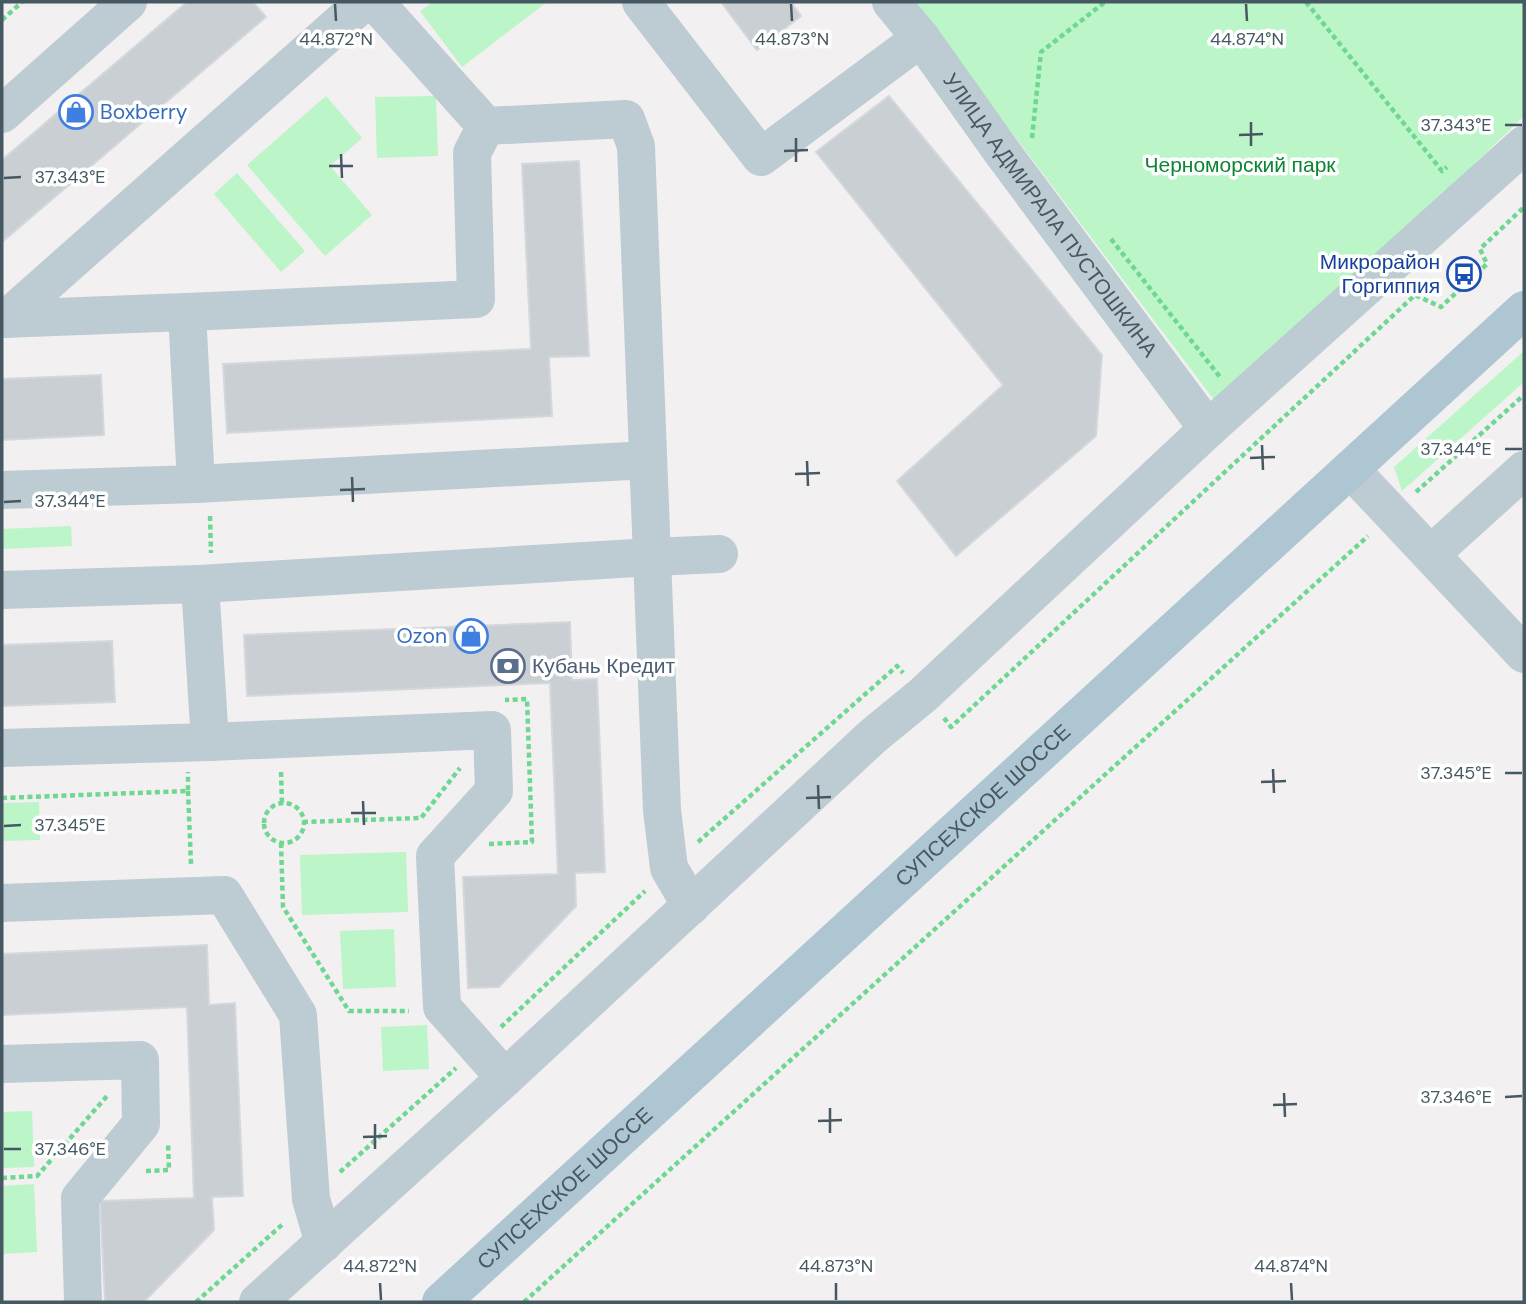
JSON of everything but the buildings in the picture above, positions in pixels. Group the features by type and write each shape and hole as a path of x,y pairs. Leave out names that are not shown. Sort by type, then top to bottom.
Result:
{"main road":[{"name":"СУПСЕХСКОЕ ШОССЕ","path":"441,1302 1524,310"}],"street":[{"path":"2,114 128,2"},
{"path":"3,318 364,2"},
{"path":"376,2 486,126"},
{"path":"640,2 761,157 920,38"},
{"name":"УЛИЦА АДМИРАЛА ПУСТОШКИНА","path":"891,2 1208,429"},
{"path":"486,126 626,119 636,146 662,810 668,868 691,906"},
{"path":"3,318 477,299 472,153 486,126"},
{"path":"258,1302 505,1078 873,736 923,695 1208,429 1524,145"},
{"path":"187,312 196,484"},
{"path":"2,489 196,484 648,460"},
{"path":"1351,470 1524,654"},
{"path":"1432,554 1524,470"},
{"path":"2,590 200,584 719,554"},
{"path":"198,742 200,584"},
{"path":"2,748 492,730 494,791 435,856 442,1007 505,1078"},
{"path":"2,903 224,895 298,1015 311,1199 324,1242"},
{"path":"2,1064 139,1060 141,1124 80,1198 83,1302"}],"path":[{"path":"2,20 22,2"},
{"path":"1023,128 1032,139 1041,52 1105,2"},
{"path":"1306,2 1442,171 1452,163"},
{"path":"1107,234 1224,382"},
{"path":"524,1302 1524,395"},
{"path":"303,822 421,818 460,768 458,732"},
{"path":"192,896 188,791 198,742"},
{"path":"2,798 188,791"},
{"path":"282,803 291,804 299,810 303,822 299,836 290,842 281,843 266,832 264,822 269,809 282,803"},
{"path":"281,843 283,906 349,1011 407,1010 419,1013"},
{"path":"2,1178 37,1177 113,1090 113,1061"}],"green space":[{"path":"433,2 547,2 462,67 420,11"},
{"name":"Черноморский парк","path":"913,2 1524,2 1524,116 1221,409"},
{"path":"326,96 362,138 330,166 372,215 325,256 247,165"},
{"path":"436,96 438,156 377,158 375,97"},
{"path":"237,173 305,251 281,272 214,194"},
{"path":"1524,351 1524,382 1402,491 1394,467"},
{"path":"71,526 72,546 2,549 2,529"},
{"path":"39,802 40,840 2,841 2,803"},
{"path":"406,852 408,912 302,915 300,855"},
{"path":"394,929 396,987 343,989 340,931"},
{"path":"427,1025 429,1069 383,1071 381,1027"},
{"path":"32,1111 34,1167 2,1168 2,1112"},
{"path":"34,1184 37,1252 2,1254 2,1186"}],"place":[{"name":"Boxberry","path":"76,112"},
{"name":"Микрорайон Горгиппия","path":"1464,274"},
{"name":"Ozon","path":"471,636"},
{"name":"Кубань Кредит","path":"508,666"}]}
